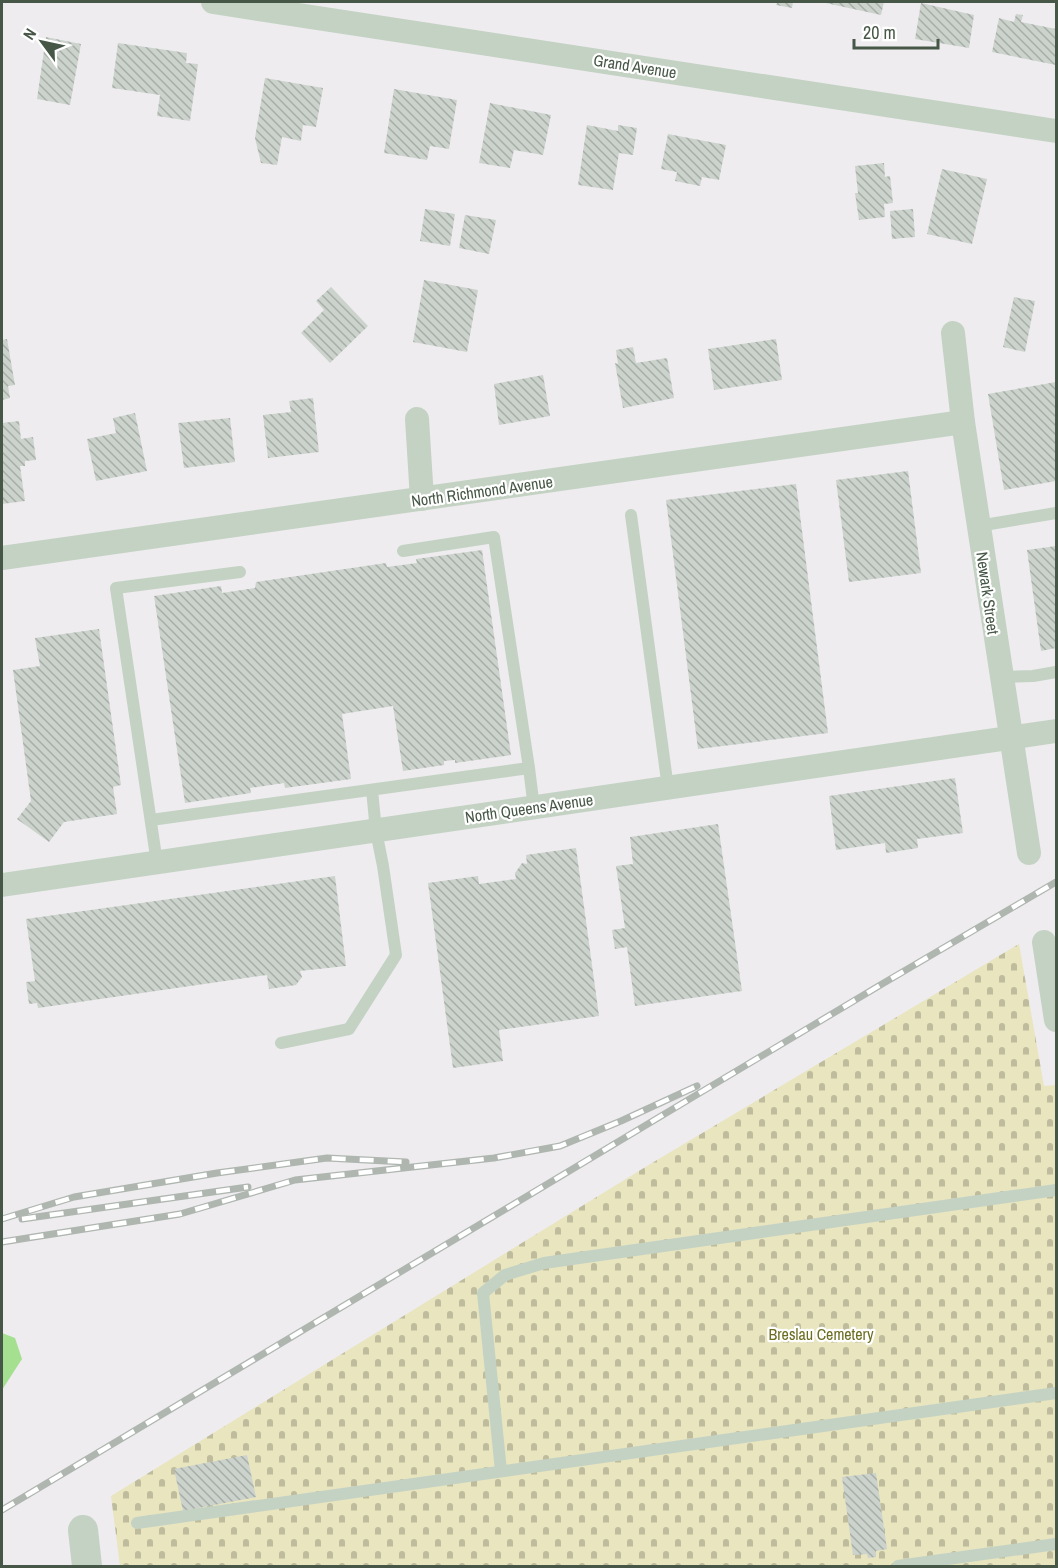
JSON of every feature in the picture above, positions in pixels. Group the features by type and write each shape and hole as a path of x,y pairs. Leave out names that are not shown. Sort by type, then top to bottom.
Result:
{"street":[{"name":"Grand Avenue","path":"213,2 1056,131"},
{"name":"Newark Street","path":"953,333 978,526 1029,853"},
{"path":"417,419 422,499"},
{"name":"North Richmond Avenue","path":"2,558 963,422"},
{"name":"North Queens Avenue","path":"2,885 1056,731"},
{"path":"1044,942 1056,1020"},
{"path":"82,1530 87,1566"}],"lane":[{"path":"978,526 1056,513"},
{"path":"631,515 668,788"},
{"path":"404,551 494,537 534,808"},
{"path":"158,862 116,588 240,572"},
{"path":"1001,677 1033,676 1056,672"},
{"path":"151,820 529,768"},
{"path":"281,1043 349,1029 396,955 376,831 372,790"},
{"path":"501,1471 483,1293 505,1275 544,1263 1056,1190"},
{"path":"136,1523 1056,1393"},
{"path":"898,1566 1056,1544"}],"green space":[{"name":"Breslau Cemetery","path":"1019,944 1044,1086 1056,1085 1056,1566 120,1566 111,1496 647,1166"}],"shaded area":[{"path":"2,1333 15,1338 22,1359 2,1390"}],"building":[{"path":"773,2 793,2 792,8 776,5 777,3"},
{"path":"821,2 884,2 881,15"},
{"path":"921,3 974,15 969,48 915,39"},
{"path":"1016,14 1023,15 1021,22 1056,29 1056,65 992,52 999,18 1014,22"},
{"path":"46,37 81,44 70,105 37,99"},
{"path":"118,43 187,53 186,63 198,64 190,121 157,116 160,95 112,88"},
{"path":"265,78 323,88 316,127 303,125 301,141 282,137 277,165 261,163 255,138"},
{"path":"394,89 457,100 449,149 430,146 427,160 384,153"},
{"path":"490,103 551,115 543,155 514,150 510,168 479,163"},
{"path":"587,125 618,131 618,125 637,128 633,155 619,153 613,190 578,185"},
{"path":"668,134 726,145 719,180 702,177 700,186 675,181 677,172 661,169"},
{"path":"884,163 885,177 890,176 893,203 884,204 885,217 859,220 855,193 858,193 855,166"},
{"path":"942,169 987,179 972,244 927,234"},
{"path":"425,209 455,214 450,246 420,241"},
{"path":"913,209 915,237 892,239 890,211"},
{"path":"465,215 496,220 489,254 459,248"},
{"path":"424,280 478,290 467,352 413,342"},
{"path":"331,287 368,326 330,363 301,333 324,310 316,301"},
{"path":"1014,297 1035,301 1025,352 1003,347"},
{"path":"7,339 15,385 8,386 10,398 2,400 2,340"},
{"path":"776,339 782,380 714,390 708,349"},
{"path":"633,347 636,363 667,358 674,398 623,408 615,363 618,364 616,350"},
{"path":"543,375 550,416 499,425 494,384"},
{"path":"1056,382 1056,481 1004,490 988,394"},
{"path":"313,398 319,452 268,458 263,415 291,412 289,401"},
{"path":"135,413 147,471 96,481 87,439 116,433 113,418"},
{"path":"230,418 235,462 184,468 178,423"},
{"path":"19,421 21,439 33,437 36,460 25,461 25,466 20,466 25,501 2,504 2,423"},
{"path":"908,471 921,573 849,582 836,480"},
{"path":"796,484 828,733 698,749 666,500"},
{"path":"1056,546 1056,648 1041,651 1027,550"},
{"path":"482,550 511,755 455,763 455,760 444,761 444,765 403,771 393,706 342,714 351,779 285,788 284,783 250,788 251,793 185,803 154,596 221,586 222,593 255,588 256,582 386,563 387,567 417,563 416,559"},
{"path":"99,629 121,785 113,787 117,814 64,822 49,842 17,819 31,801 13,670 40,666 35,638"},
{"path":"955,778 963,833 917,839 918,848 886,853 885,843 836,850 829,796"},
{"path":"718,824 742,991 635,1006 627,947 615,949 612,930 625,928 616,866 633,864 630,837"},
{"path":"576,848 599,1016 499,1030 503,1061 453,1068 428,883 478,876 479,884 516,879 515,873 522,863 527,864 526,855"},
{"path":"335,876 346,966 300,971 302,977 296,985 269,989 267,975 38,1008 37,1003 29,1004 26,982 35,981 26,919"},
{"path":"247,1455 256,1497 183,1511 174,1469"},
{"path":"876,1473 887,1549 876,1551 876,1557 868,1558 867,1554 853,1555 842,1477"}],"railway":[{"path":"2,1510 1056,882"},
{"path":"2,1242 180,1214 295,1180 494,1158 560,1146 697,1086"},
{"path":"2,1219 74,1197 217,1173 327,1158 406,1162"},
{"path":"22,1219 248,1187"}]}
